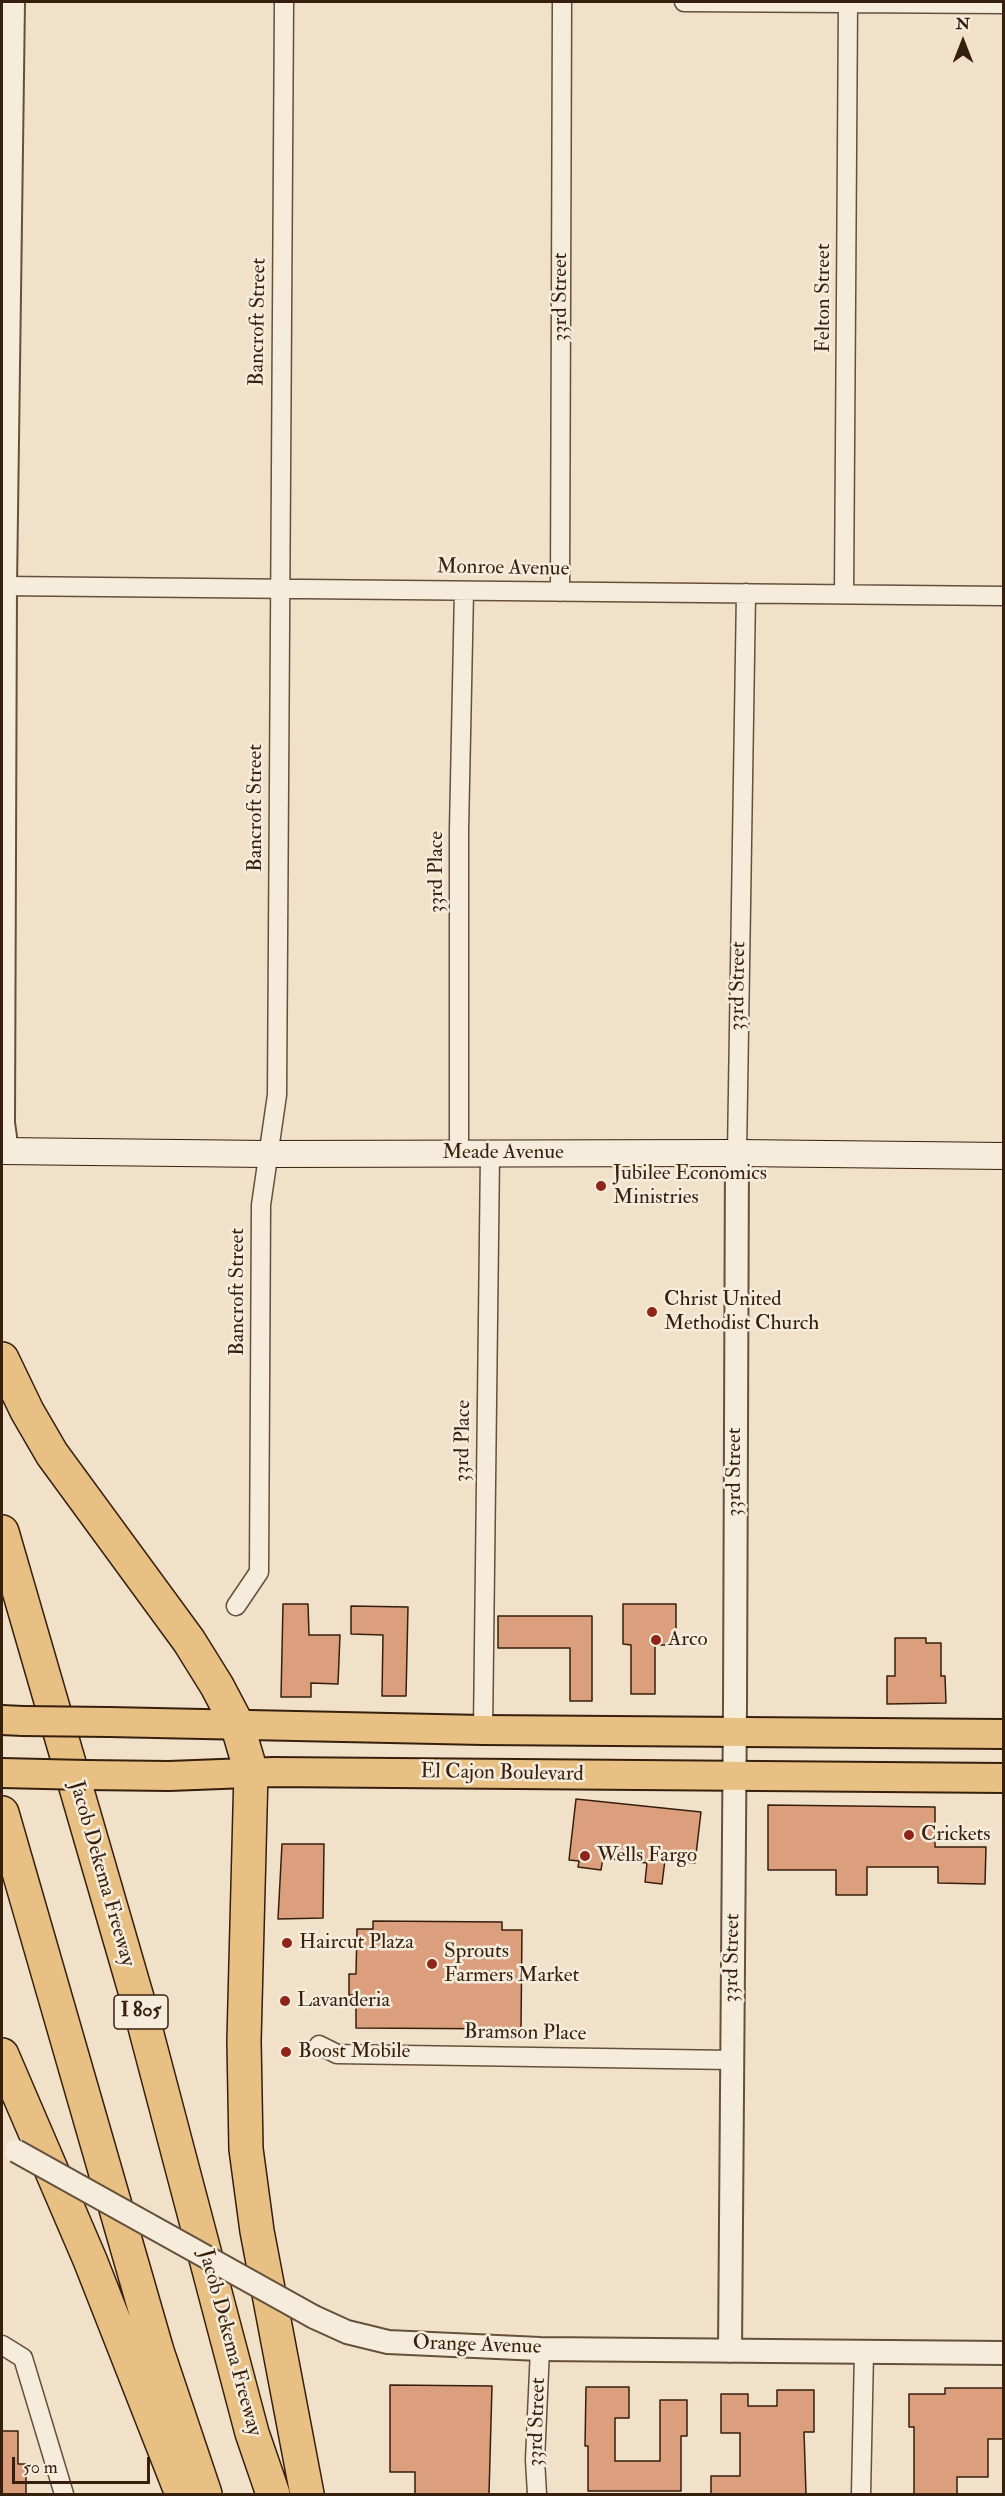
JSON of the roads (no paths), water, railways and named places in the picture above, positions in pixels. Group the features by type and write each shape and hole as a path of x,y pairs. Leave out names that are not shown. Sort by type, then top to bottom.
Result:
{"highway":[{"path":"2,1359 27,1411 52,1454 189,1641 237,1724 251,1772 244,2041 246,2149 257,2231 307,2494"},
{"name":"Jacob Dekema Freeway","path":"2,1532 140,2008 252,2433 273,2494"},
{"path":"2,1813 157,2350 204,2494"},
{"path":"2,2055 90,2260 182,2494"}],"main road":[{"name":"Meade Avenue","path":"4,1151 1004,1156"},
{"name":"El Cajon Boulevard","path":"2,1720 483,1730 1004,1734"},
{"name":"El Cajon Boulevard","path":"2,1773 199,1776 251,1772 1004,1778"}],"street":[{"path":"4,1151 3,586 13,2"},
{"name":"Bancroft Street","path":"236,1606 259,1572 261,1205 277,1095 284,2"},
{"name":"33rd Street","path":"560,592 562,2"},
{"path":"684,2 1004,4"},
{"name":"Felton Street","path":"844,594 848,2"},
{"name":"Monroe Avenue","path":"3,586 1004,596"},
{"name":"33rd Place","path":"459,1153 459,830 464,591"},
{"name":"33rd Street","path":"729,2350 735,1776 736,1153 746,594"},
{"name":"33rd Place","path":"483,1730 490,1154"},
{"name":"Bramson Place","path":"319,2045 337,2054 732,2060"},
{"name":"Orange Avenue","path":"9,2146 314,2317 347,2332 388,2342 540,2349 1004,2353"},
{"path":"2,2345 23,2358 64,2494"},
{"name":"33rd Street","path":"537,2494 535,2460 540,2349"},
{"path":"861,2494 864,2352"}],"place":[{"name":"Jubilee Economics Ministries","path":"601,1186"},
{"name":"Christ United Methodist Church","path":"652,1312"},
{"name":"Arco","path":"656,1640"},
{"name":"Crickets","path":"909,1835"},
{"name":"Wells Fargo","path":"585,1856"},
{"name":"Haircut Plaza","path":"287,1943"},
{"name":"Sprouts Farmers Market","path":"432,1964"},
{"name":"Lavanderia","path":"285,2001"},
{"name":"Boost Mobile","path":"286,2052"}]}
